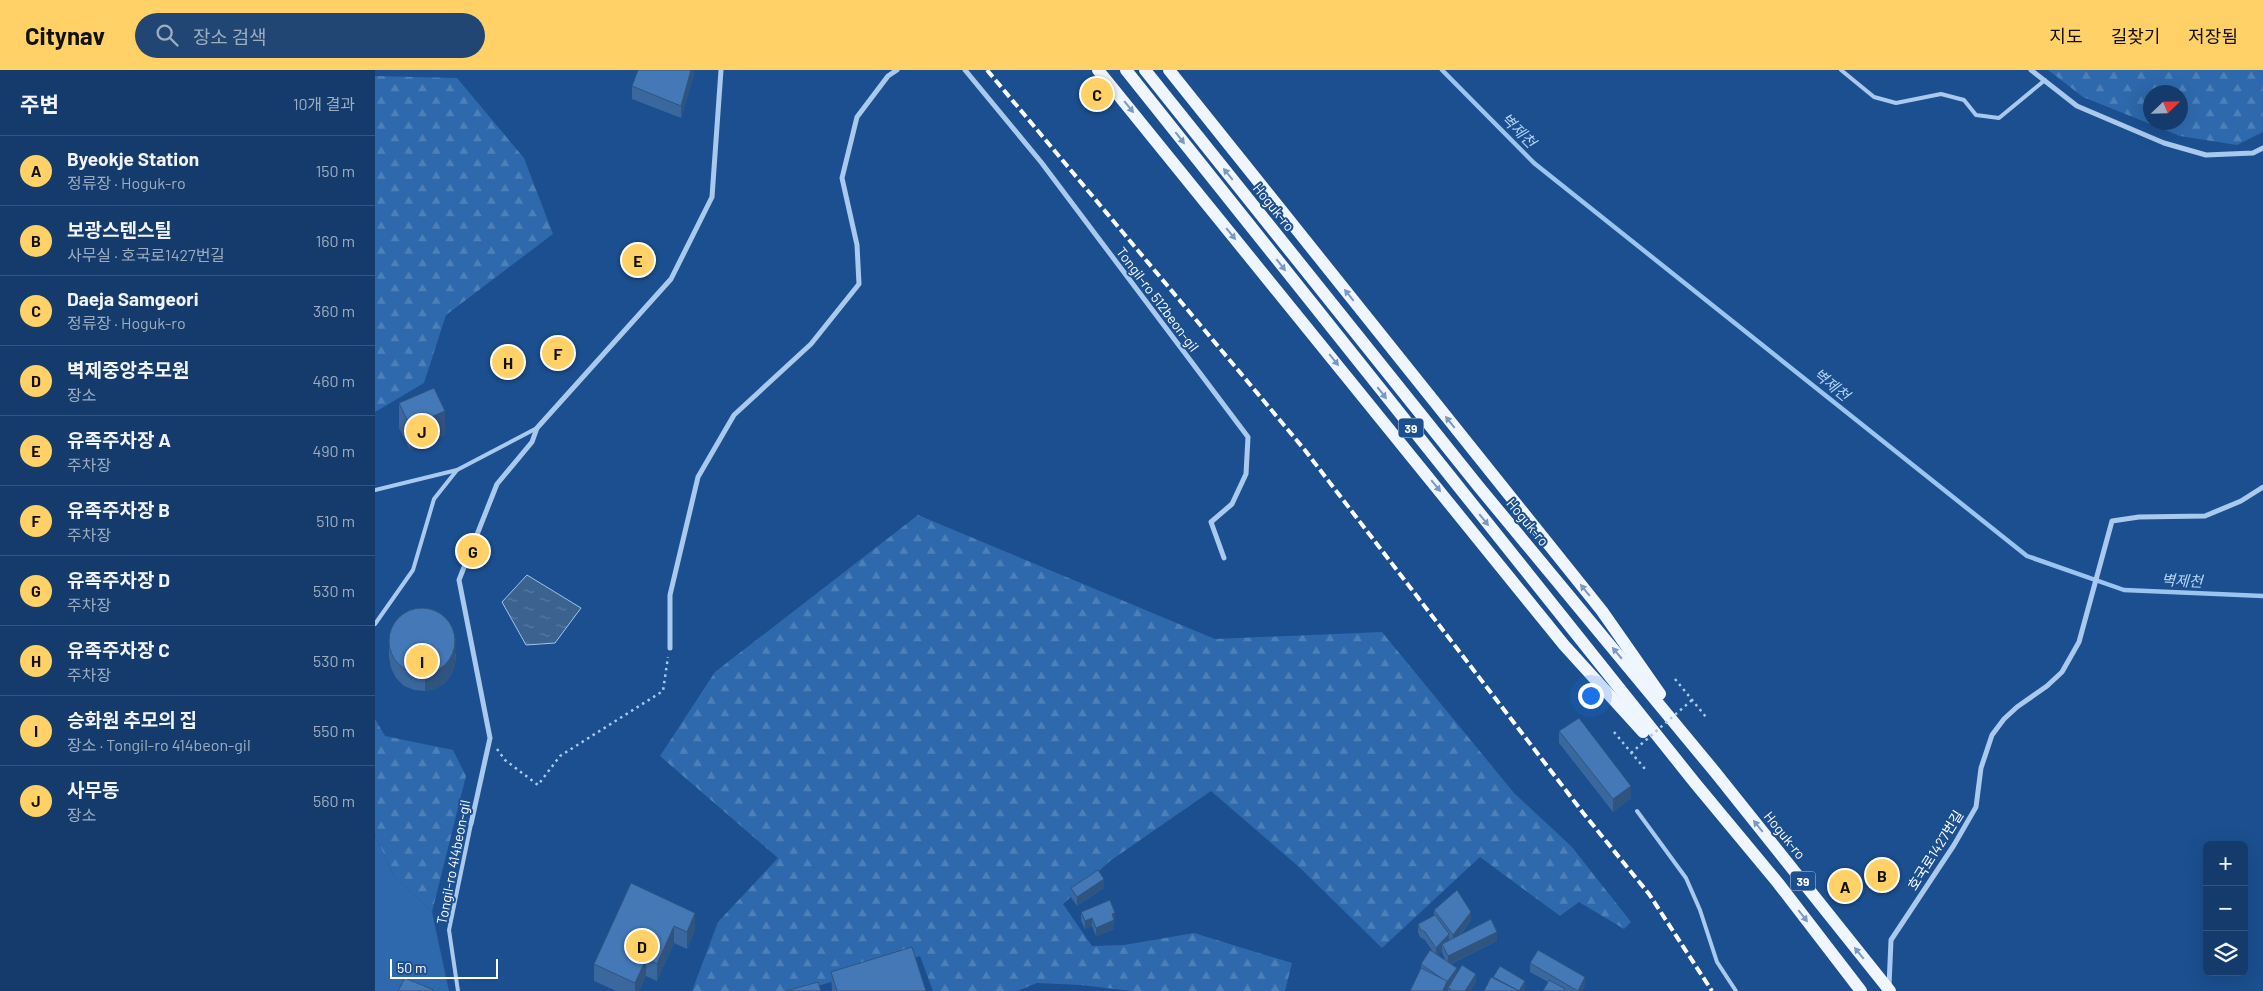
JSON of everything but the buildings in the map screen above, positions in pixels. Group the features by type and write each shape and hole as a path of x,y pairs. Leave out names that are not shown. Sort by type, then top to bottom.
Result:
{"main road":[{"path":"1098,70 1564,645 1674,766 1695,783"},
{"name":"Hoguk-ro","path":"1145,70 1479,487 1715,772 1889,991"},
{"path":"1169,70 1602,611 1715,772"},
{"name":"39","path":"1127,71 1695,783 1777,883 1861,991"}],"street":[{"path":"490,738 459,580 497,484 532,442 537,428 671,279 712,197 721,70"},
{"path":"670,648 670,595 699,477 734,415 811,344 859,284 857,245 842,178 857,117 888,76 897,70"},
{"name":"Tongil-ro 512beon-gil","path":"965,70 1041,162 1247,436 1246,474 1231,504 1211,522 1224,558"},
{"path":"2031,70 2077,106 2164,143 2206,155 2253,153 2263,148"},
{"name":"호국로1427번길","path":"1889,991 1891,940 1954,845 1976,807 1981,768 1992,735 2017,707 2047,686 2062,672 2079,642 2112,521 2139,516 2205,516 2241,501 2263,487"},
{"name":"Tongil-ro 414beon-gil","path":"471,824 490,738"}],"lane":[{"path":"1841,70 1874,97 1896,103 1941,94 1964,100 1976,115 1999,118 2045,80"},
{"path":"375,490 457,470 537,428"},
{"path":"375,624 413,570 434,499 457,470"},
{"path":"1637,811 1686,878 1700,910 1717,962 1736,991"},
{"name":"Tongil-ro 414beon-gil","path":"458,991 449,930 471,824"}],"path":[{"path":"490,738 505,760 537,785 560,756 663,691 670,648"},
{"path":"1675,679 1706,717"},
{"path":"1631,753 1692,700"},
{"path":"1614,732 1645,769"}],"green space":[{"path":"2048,70 2263,70 2263,132 2237,145 2180,136 2165,130 2188,130 2188,85 2143,85 2143,121 2083,97"},
{"path":"375,76 457,78 524,158 553,234 446,315 424,383 375,412"},
{"path":"918,515 1215,639 1382,632 1514,793 1572,847 1631,922 1624,929 1579,902 1560,916 1480,857 1382,948 1299,867 1211,791 1110,861 1063,904 1092,946 1124,945 1194,933 1292,963 1285,991 1132,991 1080,985 1037,983 1017,991 933,991 920,956 800,991 692,991 718,922 778,858 660,756 715,672"},
{"path":"375,719 385,736 453,750 466,776 432,912 394,876 375,835"},
{"path":"375,835 394,876 432,912 449,991 375,991"}],"water":[{"path":"527,575 581,608 555,643 526,645 502,602"}],"waterway":[{"name":"벽제천","path":"1442,70 1534,163 2027,556 2124,590 2263,596"}],"railway":[{"path":"987,70 1304,449 1584,814 1649,894 1712,991"}],"place":[{"name":"Daeja Samgeori","path":"1097,94"},
{"name":"유족주차장 A","path":"638,260"},
{"name":"유족주차장 B","path":"558,353"},
{"name":"유족주차장 C","path":"508,362"},
{"name":"사무동","path":"422,431"},
{"name":"유족주차장 D","path":"473,551"},
{"name":"승화원 추모의 집","path":"422,661"},
{"name":"보광스텐스틸","path":"1882,875"},
{"name":"Byeokje Station","path":"1845,886"},
{"name":"벽제중앙추모원","path":"642,946"}]}
